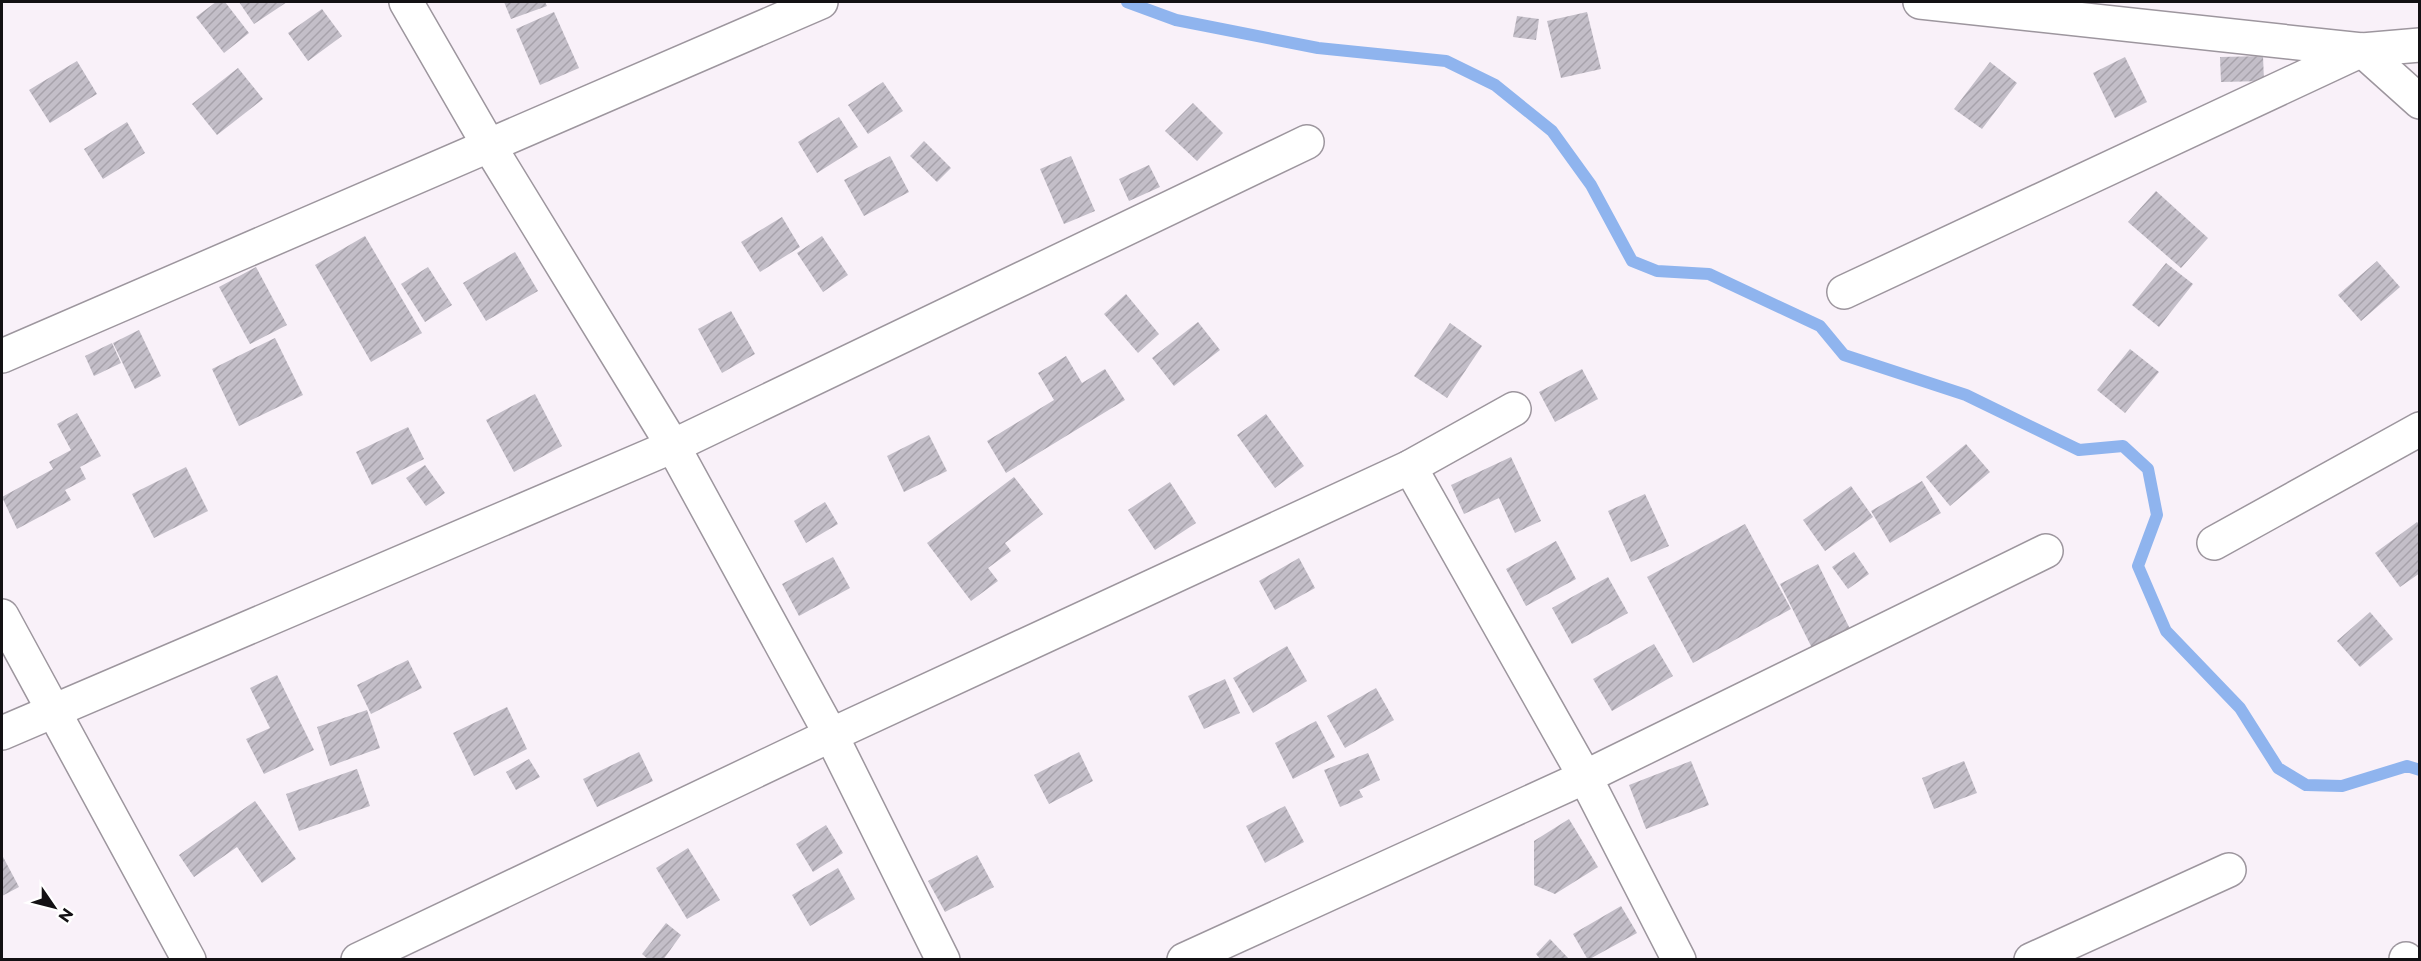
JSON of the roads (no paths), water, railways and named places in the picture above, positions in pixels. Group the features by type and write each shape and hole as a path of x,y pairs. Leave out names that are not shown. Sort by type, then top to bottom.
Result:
{"street":[{"path":"406,2 488,144 673,446 831,735 942,960"},
{"path":"2,356 821,2"},
{"path":"1920,2 2362,50 2420,45"},
{"path":"2362,50 2420,102"},
{"path":"1844,292 2362,50"},
{"path":"2,733 673,446 1307,142"},
{"path":"358,960 831,735 1410,467 1514,409"},
{"path":"2214,543 2420,429"},
{"path":"1410,467 1585,777 1679,960"},
{"path":"1184,960 1585,777 2046,551"},
{"path":"2,616 189,960"},
{"path":"2031,960 2229,870"}],"waterway":[{"path":"1127,2 1176,20 1318,48 1446,61 1495,85 1552,131 1591,185 1632,261 1657,271 1709,274 1820,326 1844,355 1966,395 2079,450 2123,446 2148,469 2157,515 2138,566 2166,631 2240,708 2278,768 2306,785 2342,786 2407,766 2420,770"}]}
